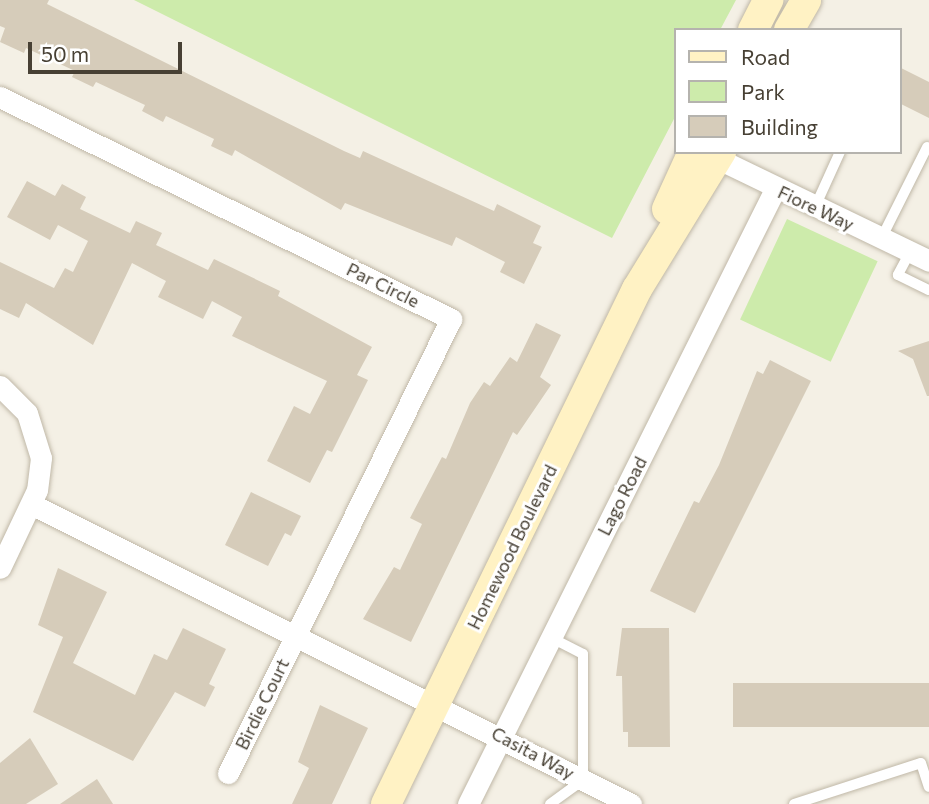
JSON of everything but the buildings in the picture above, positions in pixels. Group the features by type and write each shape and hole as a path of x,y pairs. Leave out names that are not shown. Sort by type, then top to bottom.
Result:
{"street":[{"path":"754,28 768,0"},
{"path":"790,28 806,0"},
{"name":"Par Circle","path":"0,97 451,318 296,634"},
{"name":"Fiore Way","path":"709,154 775,189 920,257"},
{"name":"Homewood Boulevard","path":"386,804 638,289 709,154"},
{"name":"Lago Road","path":"468,804 775,189"},
{"path":"0,386 26,413 38,442 40,474 31,504 0,568"},
{"path":"31,504 434,704"},
{"name":"Birdie Court","path":"228,773 296,634"},
{"name":"Casita Way","path":"434,704 502,736 631,804"}],"lane":[{"path":"881,239 927,147"},
{"path":"814,207 839,154"},
{"path":"920,257 898,275 929,290"},
{"path":"550,804 583,779 583,654 551,638"},
{"path":"794,804 921,763 929,787"}],"green space":[{"path":"134,0 736,0 721,28 674,28 674,119 612,238"},
{"path":"787,219 878,261 831,362 740,320"}]}
